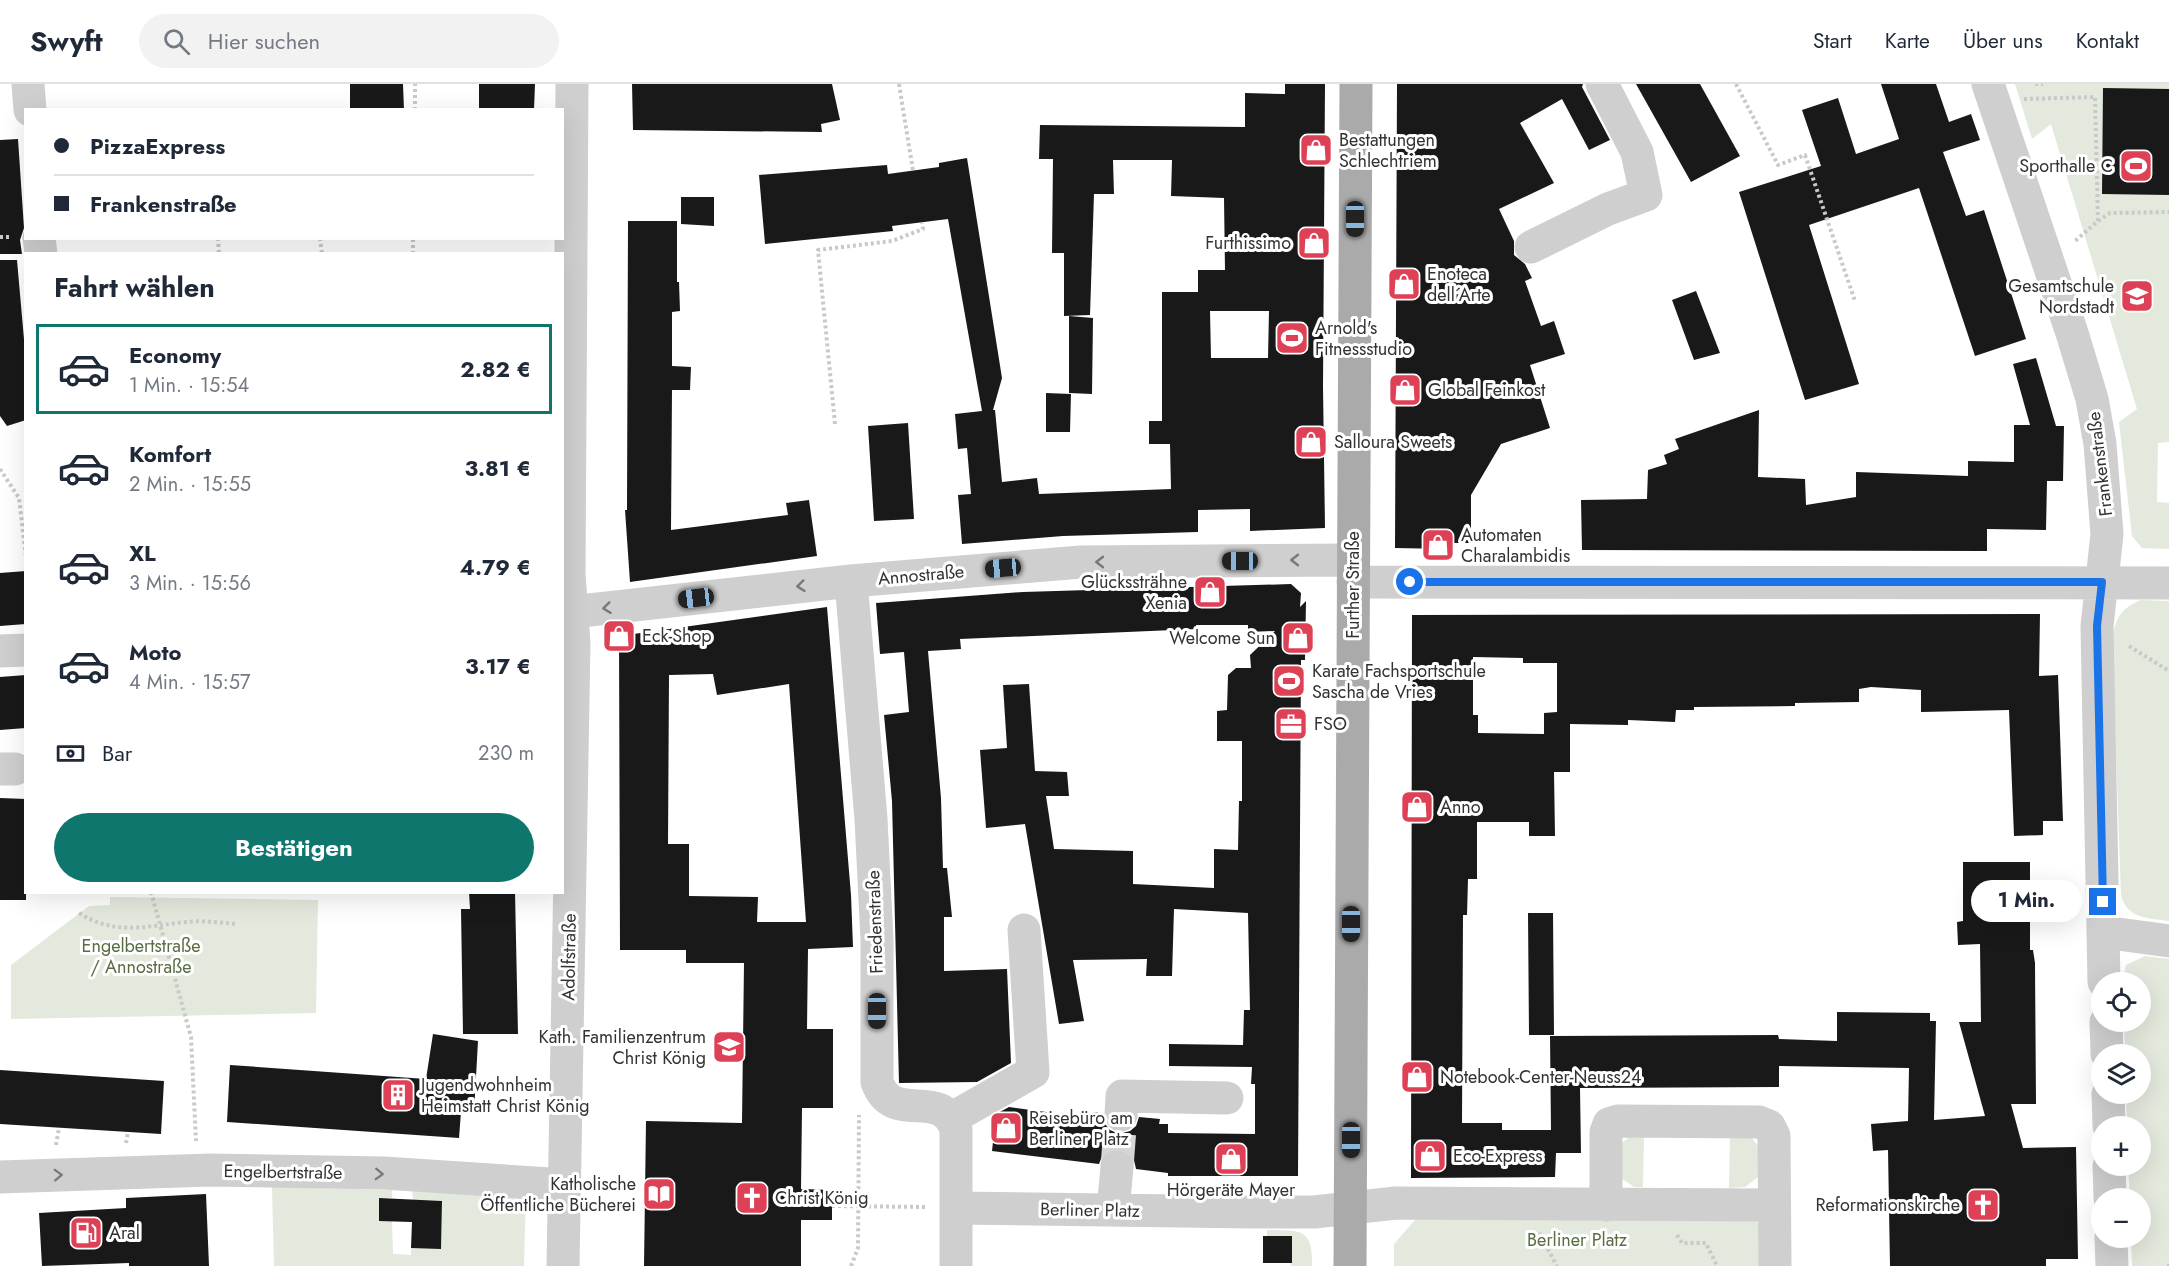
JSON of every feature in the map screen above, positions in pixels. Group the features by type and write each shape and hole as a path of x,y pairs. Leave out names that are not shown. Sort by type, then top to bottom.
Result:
{"main road":[{"name":"Further Straße","path":"1350,1266 1356,84"}],"street":[{"path":"28,84 30,108"},
{"name":"Adolfstraße","path":"563,1266 566,1185 568,573 566,309 572,84"},
{"path":"1546,249 1615,224 1646,195 1636,152 1602,84"},
{"name":"Frankenstraße","path":"1990,92 2092,399 2100,444 2107,534 2097,626 2104,972"},
{"name":"Annostraße","path":"567,612 851,581 1081,562 1353,571 2169,583"},
{"name":"Friedenstraße","path":"851,581 871,819 877,940 877,1082 881,1093"},
{"path":"0,651 24,650"},
{"path":"952,1118 1033,1072 1024,930"},
{"path":"2103,932 2169,941"},
{"path":"881,1093 889,1102 901,1106 945,1110 952,1118 956,1129 956,1266"},
{"path":"1121,1115 1122,1096 1227,1098"},
{"path":"1606,1205 1605,1132 1609,1124 1629,1121 1759,1122 1769,1126 1774,1136 1775,1266"},
{"path":"1113,1210 1117,1167"},
{"name":"Engelbertstraße","path":"0,1177 198,1170 384,1173 566,1185"},
{"name":"Berliner Platz","path":"956,1208 1314,1212 1396,1203 1774,1205"},
{"path":"2111,1248 2112,1266"}],"path":[{"path":"415,84 415,108"},
{"path":"899,84 913,171"},
{"path":"1736,84 1778,165 1805,155 1855,302"},
{"path":"2035,84 2043,84"},
{"path":"1990,92 2095,97 2098,221"},
{"path":"2048,263 2110,213 2169,212"},
{"path":"836,424 818,250 892,241 923,229 922,223"},
{"path":"0,469 19,498 24,540"},
{"path":"2097,626 2169,671"},
{"path":"152,894 191,1037 198,1170"},
{"path":"79,913 95,924 110,928 161,927 188,922 237,924"},
{"path":"851,1266 858,1248 860,1096 881,1093"},
{"path":"832,1206 956,1208"}],"green space":[{"name":"Gesamtschule Nordstadt","path":"2015,84 2169,84 2169,442 2158,443 2157,502 2169,503 2169,549 2142,548 2132,536 2119,422 2137,409 2051,124 2032,139"},
{"path":"2141,600 2169,601 2169,921 2146,918 2133,913 2124,903 2121,895 2112,639 2120,615 2128,607"},
{"name":"Engelbertstraße / Annostraße","path":"110,897 318,900 316,1013 11,1019 11,965 89,906 110,905"},
{"path":"2145,956 2169,959 2169,1266 2132,1266 2131,1248 2151,1248 2151,1188 2129,1188 2129,1176 2151,1176 2151,1116 2127,1116 2126,1104 2151,1104 2151,1044 2125,1044 2124,1032 2151,1032 2151,972 2124,972 2126,965"},
{"path":"1634,1133 1644,1133 1643,1187 1634,1187 1621,1178 1622,1143"},
{"path":"1730,1134 1751,1137 1761,1150 1758,1177 1745,1187 1729,1188"},
{"path":"272,1187 392,1190 392,1198 379,1198 392,1221 393,1254 411,1255 411,1248 441,1248 442,1201 413,1200 412,1190 526,1193 524,1266 274,1266"},
{"name":"Berliner Platz","path":"1415,1214 1756,1219 1759,1225 1760,1266 1394,1266 1394,1244 1415,1220"},
{"path":"1267,1230 1296,1232 1307,1238 1312,1253 1312,1266 1291,1266 1292,1236 1267,1236"}],"building":[{"path":"350,84 403,84 404,108 350,108"},
{"path":"479,84 535,84 534,108 479,108"},
{"path":"632,84 832,84 840,120 821,124 822,132 633,130"},
{"path":"1285,84 1325,84 1323,387 1325,528 1250,531 1250,509 1198,510 1198,532 1063,536 962,544 958,495 971,494 967,448 958,449 955,414 982,411 948,219 892,226 893,231 765,244 759,175 887,165 888,174 939,167 939,163 967,158 1002,378 993,410 995,410 1002,482 1037,478 1039,494 1171,489 1170,444 1149,444 1149,421 1162,421 1162,292 1198,292 1198,270 1225,270 1224,198 1171,196 1172,160 1113,160 1114,194 1094,194 1090,315 1064,316 1064,253 1052,253 1053,159 1039,159 1040,125 1245,127 1245,93 1285,94","holes":["1210,311 1269,311 1268,358 1211,358"]},
{"path":"1397,84 1583,84 1582,87 1610,140 1589,150 1562,99 1520,123 1554,183 1499,209 1514,241 1514,255 1525,264 1532,278 1525,281 1541,326 1554,321 1565,354 1530,365 1550,428 1501,444 1471,495 1471,543 1446,543 1446,549 1395,548"},
{"path":"1636,84 1700,84 1740,156 1691,182"},
{"path":"1881,84 1936,84 1949,122 1971,114 1980,140 1943,152 1966,216 1984,210 2026,339 1975,356 1919,188 1809,225 1859,384 1805,400 1739,192 1821,166 1802,110 1838,98 1856,154 1899,139"},
{"name":"Sporthalle C","path":"2103,88 2169,89 2169,195 2102,194"},
{"path":"18,139 24,228 20,240 22,254 0,254 0,140"},
{"path":"681,197 714,197 714,226 681,224"},
{"path":"628,221 677,221 677,282 679,282 680,311 672,312 672,366 691,367 690,390 672,390 671,530 788,515 786,503 809,500 817,556 630,582 625,510 627,510"},
{"path":"0,260 17,260 24,339 24,421 7,426 0,416"},
{"path":"1696,291 1720,353 1694,360 1672,300"},
{"path":"1069,316 1093,318 1092,394 1069,393"},
{"path":"2036,358 2056,426 2064,426 2063,481 2047,481 2046,530 1987,529 1987,551 1582,550 1581,500 1647,499 1648,470 1667,464 1664,455 1679,449 1675,439 1759,410 1758,477 1805,479 1806,505 1856,497 1856,472 1968,476 1968,461 2014,462 2014,425 2030,425 2013,364"},
{"path":"1046,393 1071,394 1070,432 1046,432"},
{"path":"908,423 914,519 874,521 868,426"},
{"path":"24,571 24,624 0,626 0,573"},
{"path":"1291,584 1301,593 1300,607 1306,601 1305,660 1301,660 1298,1176 1168,1176 1168,1173 1136,1169 1134,1160 1128,1152 1118,1148 1109,1150 1102,1156 1099,1164 992,1151 996,1114 1009,1107 1091,1118 1092,1112 1102,1113 1105,1124 1110,1130 1119,1134 1130,1131 1136,1126 1139,1117 1160,1119 1159,1124 1168,1124 1168,1133 1255,1134 1255,1084 1251,1084 1252,1067 1169,1066 1169,1044 1243,1045 1244,1010 1250,1010 1248,913 1174,909 1172,976 1146,976 1147,959 1073,960 1084,1021 1059,1024 1025,824 986,828 980,750 1007,748 1003,685 1029,684 1035,771 1067,772 1069,796 1046,796 1054,849 1133,851 1133,884 1214,888 1214,849 1238,850 1239,801 1242,801 1242,741 1217,741 1217,711 1227,710 1228,675 1236,668 1251,668 1250,655 1275,631 1248,632 1248,625 1196,625 1197,629 960,639 961,649 928,651 941,798 943,868 947,868 952,917 944,917 944,971 1007,969 1011,1063 977,1082 899,1083 892,801 884,715 909,712 904,652 880,654 876,603 1023,592"},
{"path":"827,607 851,895 853,947 808,949 807,1029 833,1029 833,1108 802,1108 801,1189 832,1190 832,1220 801,1220 801,1266 644,1266 646,1121 742,1123 744,963 686,963 686,950 620,950 619,636","holes":["713,674 717,695 789,684 806,922 757,922 758,897 689,896 689,844 668,844 669,675"]},
{"path":"2040,614 2039,676 2058,675 2063,821 2043,821 2043,835 2014,836 2009,710 1921,712 1921,690 1871,687 1859,689 1859,702 1795,703 1795,706 1694,707 1694,710 1676,710 1675,722 1628,720 1628,725 1570,724 1570,772 1554,772 1555,836 1529,836 1529,822 1477,822 1477,879 1468,879 1467,915 1463,915 1462,1123 1502,1123 1502,1130 1551,1130 1550,1036 1778,1035 1779,1039 1837,1041 1837,1012 1930,1013 1930,1021 1936,1021 1934,1120 1985,1116 1959,1022 1981,1022 1980,944 1958,945 1957,922 1963,921 1963,862 2030,862 2030,950 2033,950 2035,963 2036,1104 2011,1104 2023,1148 2076,1147 2078,1259 2046,1259 2046,1266 1890,1266 1888,1150 1873,1151 1871,1124 1908,1121 1909,1068 1779,1066 1779,1087 1580,1088 1581,1153 1556,1153 1555,1177 1411,1178 1412,615","holes":["1473,657 1523,658 1523,663 1557,663 1557,712 1544,713 1544,734 1478,733 1478,715 1473,715"]},
{"path":"24,675 24,728 0,730 0,677"},
{"path":"0,798 24,799 24,894 26,894 26,900 0,900"},
{"path":"469,894 515,894 518,1034 463,1034 461,909 470,909"},
{"path":"1528,913 1553,913 1554,1035 1529,1035"},
{"name":"Jugendwohnheim Heimstatt Christ König","path":"433,1034 478,1041 474,1113 461,1112 459,1138 227,1122 230,1065 426,1079"},
{"path":"0,1070 164,1081 161,1134 0,1124"},
{"path":"206,1194 209,1266 129,1266 129,1263 42,1266 39,1213 126,1208 126,1198"},
{"path":"379,1198 442,1201 441,1249 411,1248 412,1222 379,1221"},
{"path":"1263,1236 1292,1236 1292,1263 1263,1263"}],"tunnel":[{"path":"1117,1167 1121,1115"}],"place":[{"name":"Bestattungen Schlechtriem","path":"1316,150"},
{"name":"Sporthalle C","path":"2136,166"},
{"name":"Furthissimo","path":"1314,243"},
{"name":"Enoteca dell´Arte","path":"1404,284"},
{"name":"Gesamtschule Nordstadt","path":"2137,296"},
{"name":"Arnold's Fitnessstudio","path":"1292,338"},
{"name":"Global Feinkost","path":"1405,390"},
{"name":"Salloura Sweets","path":"1311,442"},
{"name":"Automaten Charalambidis","path":"1438,545"},
{"name":"Glückssträhne Xenia","path":"1210,592"},
{"name":"Eck-Shop","path":"619,636"},
{"name":"Welcome Sun","path":"1298,638"},
{"name":"Karate Fachsportschule Sascha de Vries","path":"1289,681"},
{"name":"FSO","path":"1291,724"},
{"name":"Anno","path":"1417,807"},
{"name":"Kath. Familienzentrum Christ König","path":"729,1047"},
{"name":"Notebook-Center-Neuss24","path":"1417,1077"},
{"name":"Jugendwohnheim Heimstatt Christ König","path":"398,1095"},
{"name":"Reisebüro am Berliner Platz","path":"1006,1128"},
{"name":"Eco-Express","path":"1430,1156"},
{"name":"Hörgeräte Mayer","path":"1231,1159"},
{"name":"Katholische Öffentliche Bücherei","path":"659,1194"},
{"name":"Christ König","path":"752,1198"},
{"name":"Reformationskirche","path":"1983,1205"},
{"name":"Aral","path":"86,1233"}],"route":[{"path":"1410,582 2102,582 2097,626 2103,902"}]}
